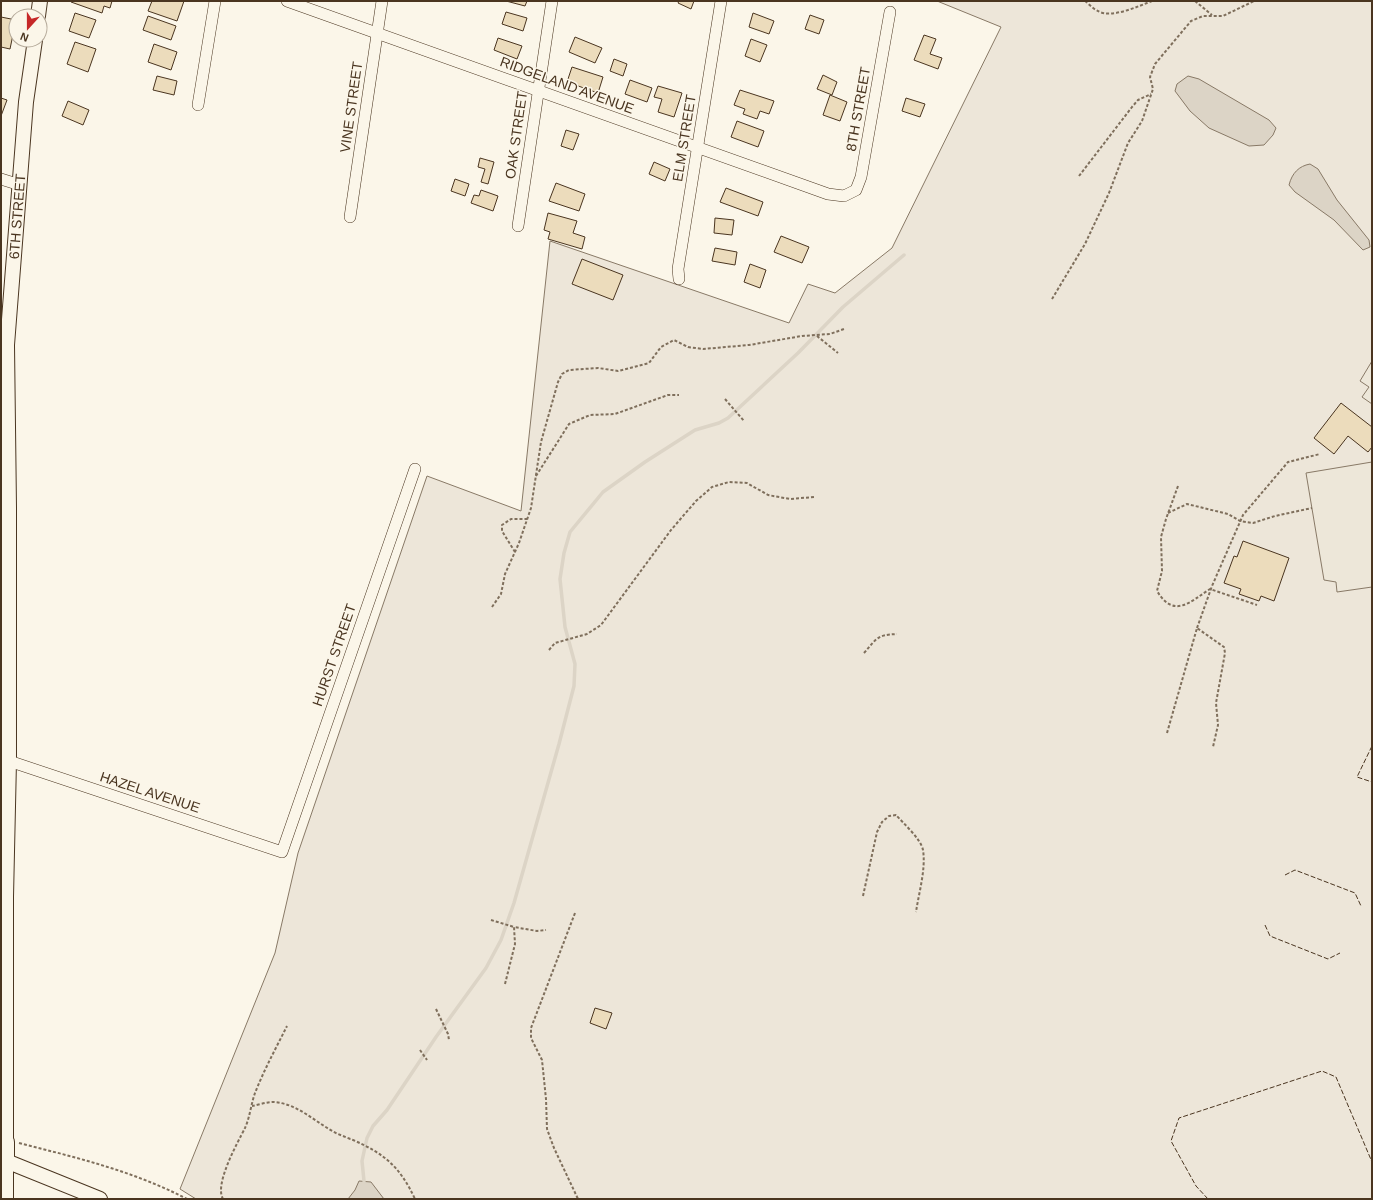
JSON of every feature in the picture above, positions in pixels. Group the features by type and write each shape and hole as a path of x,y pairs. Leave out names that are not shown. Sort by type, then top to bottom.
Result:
{"main road":[{"name":"6TH STREET","path":"3,1161 6,1142"}],"street":[{"path":"198,105 215,1"},
{"name":"RIDGELAND AVENUE","path":"287,1 836,196"},
{"name":"VINE STREET","path":"350,217 382,1"},
{"name":"OAK STREET","path":"518,226 552,1"},
{"name":"ELM STREET","path":"679,279 678,269 722,1"},
{"name":"8TH STREET","path":"836,196 844,196 856,190 861,177 890,12"},
{"name":"6TH STREET","path":"6,1142 3,897 5,762 4,344 20,186 26,102 34,48"},
{"path":"1,179 20,186"},
{"name":"HURST STREET","path":"282,852 415,469"},
{"name":"HAZEL AVENUE","path":"5,762 282,852"},
{"path":"6,1199 3,1161 100,1199"}],"path":[{"path":"1085,1 1098,12 1107,14 1124,11 1152,1"},
{"path":"1194,1 1213,16"},
{"path":"1052,299 1085,244 1109,193 1128,143 1142,121 1153,89 1150,77 1155,64 1191,21 1204,16 1223,16 1254,1"},
{"path":"1298,1 1320,1"},
{"path":"1079,176 1138,100 1151,94"},
{"path":"492,607 501,594 505,574 515,552 531,508 541,442 558,382 562,374 569,370 598,368 618,371 625,370 648,362 661,347 674,340 688,347 702,349 749,345 807,336 817,336 830,334 844,328"},
{"path":"817,336 838,353"},
{"path":"535,478 570,424 590,415 615,414 668,395 679,395"},
{"path":"725,399 744,421"},
{"path":"1167,732 1197,628 1210,589 1243,514 1288,462 1320,454"},
{"path":"549,650 555,643 587,634 601,625 671,530 696,501 712,487 729,482 747,483 768,494 790,499 814,497"},
{"path":"1178,486 1161,537 1162,571 1156,591 1162,600 1175,607 1184,606 1210,589"},
{"path":"1168,513 1187,504 1228,514 1240,521 1253,523 1275,516 1312,508"},
{"path":"515,552 502,532 502,525 512,519 527,519"},
{"path":"1210,589 1257,605"},
{"path":"1197,628 1224,647 1225,653 1216,703 1218,725 1213,747"},
{"path":"864,652 883,634 897,634"},
{"path":"863,896 877,832 882,822 889,816 896,816 910,830 923,848 923,868 916,912"},
{"path":"575,913 531,1028 532,1038 542,1060 547,1129 554,1148 578,1199"},
{"path":"491,920 514,927 537,931 546,930"},
{"path":"505,984 515,944 514,927"},
{"path":"436,1009 447,1030 449,1040"},
{"path":"223,1199 221,1185 237,1143 246,1127 255,1092 287,1026"},
{"path":"420,1050 427,1060"},
{"path":"252,1106 273,1102 289,1106 311,1117 338,1134 377,1152 396,1168 407,1182 415,1199"},
{"path":"6,1142 19,1143 109,1167 161,1186 187,1199"}],"shaded area":[{"path":"937,1 1372,1 1372,1199 196,1199 180,1189 275,953 298,853 427,476 521,511 550,241 789,323 808,284 835,293 892,248 1001,27"},
{"path":"1188,76 1199,79 1269,120 1276,128 1273,135 1264,145 1249,146 1209,128 1190,111 1175,91 1177,84"},
{"path":"1310,164 1318,169 1337,200 1369,240 1370,247 1363,250 1334,220 1295,192 1289,185 1296,171 1302,166"},
{"path":"1372,361 1372,404 1362,397 1369,387 1360,381"},
{"path":"1372,462 1372,587 1337,592 1336,582 1324,580 1306,473"},
{"path":"359,1181 371,1182 384,1199 348,1199 355,1190"}],"building":[{"path":"71,1 112,1 110,8 104,6 102,13"},
{"path":"152,1 184,1 177,21 148,11"},
{"path":"506,1 527,1 525,6"},
{"path":"679,1 694,1 691,9 678,3"},
{"path":"506,12 527,18 523,31 502,24"},
{"path":"75,13 96,20 89,38 69,31"},
{"path":"753,13 774,21 769,34 749,27"},
{"path":"810,15 824,20 819,34 805,29"},
{"path":"148,16 176,26 171,40 143,30"},
{"path":"1,17 8,18 8,48 10,48 10,49 1,47"},
{"path":"924,35 936,39 930,54 942,58 938,69 914,60"},
{"path":"575,37 602,48 595,63 569,52"},
{"path":"498,38 522,46 517,59 494,50"},
{"path":"751,39 767,45 760,62 745,56"},
{"path":"75,42 96,49 88,72 67,64"},
{"path":"154,44 177,52 171,70 148,62"},
{"path":"614,59 627,64 623,76 610,71"},
{"path":"572,67 603,77 598,93 567,82"},
{"path":"823,75 837,82 832,95 817,89"},
{"path":"157,76 177,81 174,95 153,90"},
{"path":"630,80 652,88 647,102 625,94"},
{"path":"658,86 682,93 674,117 658,112 662,99 654,97"},
{"path":"740,90 774,101 769,114 760,111 757,119 743,114 745,109 734,105"},
{"path":"830,95 847,102 840,121 823,115"},
{"path":"1,98 7,100 1,116"},
{"path":"906,98 925,104 920,117 902,111"},
{"path":"68,101 89,110 83,125 62,116"},
{"path":"737,121 764,131 758,147 731,137"},
{"path":"566,130 579,134 573,150 561,146"},
{"path":"480,158 494,162 488,184 481,182 485,169 478,167"},
{"path":"654,162 670,169 665,181 649,174"},
{"path":"455,179 469,184 465,196 451,191"},
{"path":"556,183 585,194 579,211 549,201"},
{"path":"726,188 763,202 758,216 720,202"},
{"path":"481,190 498,196 493,211 471,203 474,195 479,196"},
{"path":"548,213 577,221 573,233 585,237 582,249 548,239 550,232 544,230"},
{"path":"715,218 734,220 732,235 714,233"},
{"path":"781,236 809,247 802,263 774,252"},
{"path":"715,248 737,252 735,265 712,261"},
{"path":"582,259 623,275 613,300 572,284"},
{"path":"750,264 766,270 760,288 744,282"},
{"path":"1341,403 1372,427 1372,447 1368,452 1348,436 1334,454 1314,438"},
{"path":"1243,541 1289,558 1274,601 1261,596 1259,601 1239,594 1241,589 1224,583 1234,556 1237,557"},
{"path":"595,1008 612,1013 606,1029 590,1023"}],"waterway":[{"path":"364,1181 362,1161 367,1138 373,1126 387,1110 436,1037 486,968 501,940 514,903 574,686 575,664 565,627 560,579 564,553 570,532 603,492 645,462 695,430 719,423 728,418 798,353 843,307 904,255"}],"fence":[{"path":"1372,746 1357,777 1372,782"},
{"path":"1285,875 1295,870 1355,893 1361,906"},
{"path":"1265,925 1270,936 1328,959 1340,953"},
{"path":"1208,1199 1196,1186 1171,1141 1179,1118 1322,1071 1336,1077 1372,1162"}]}
